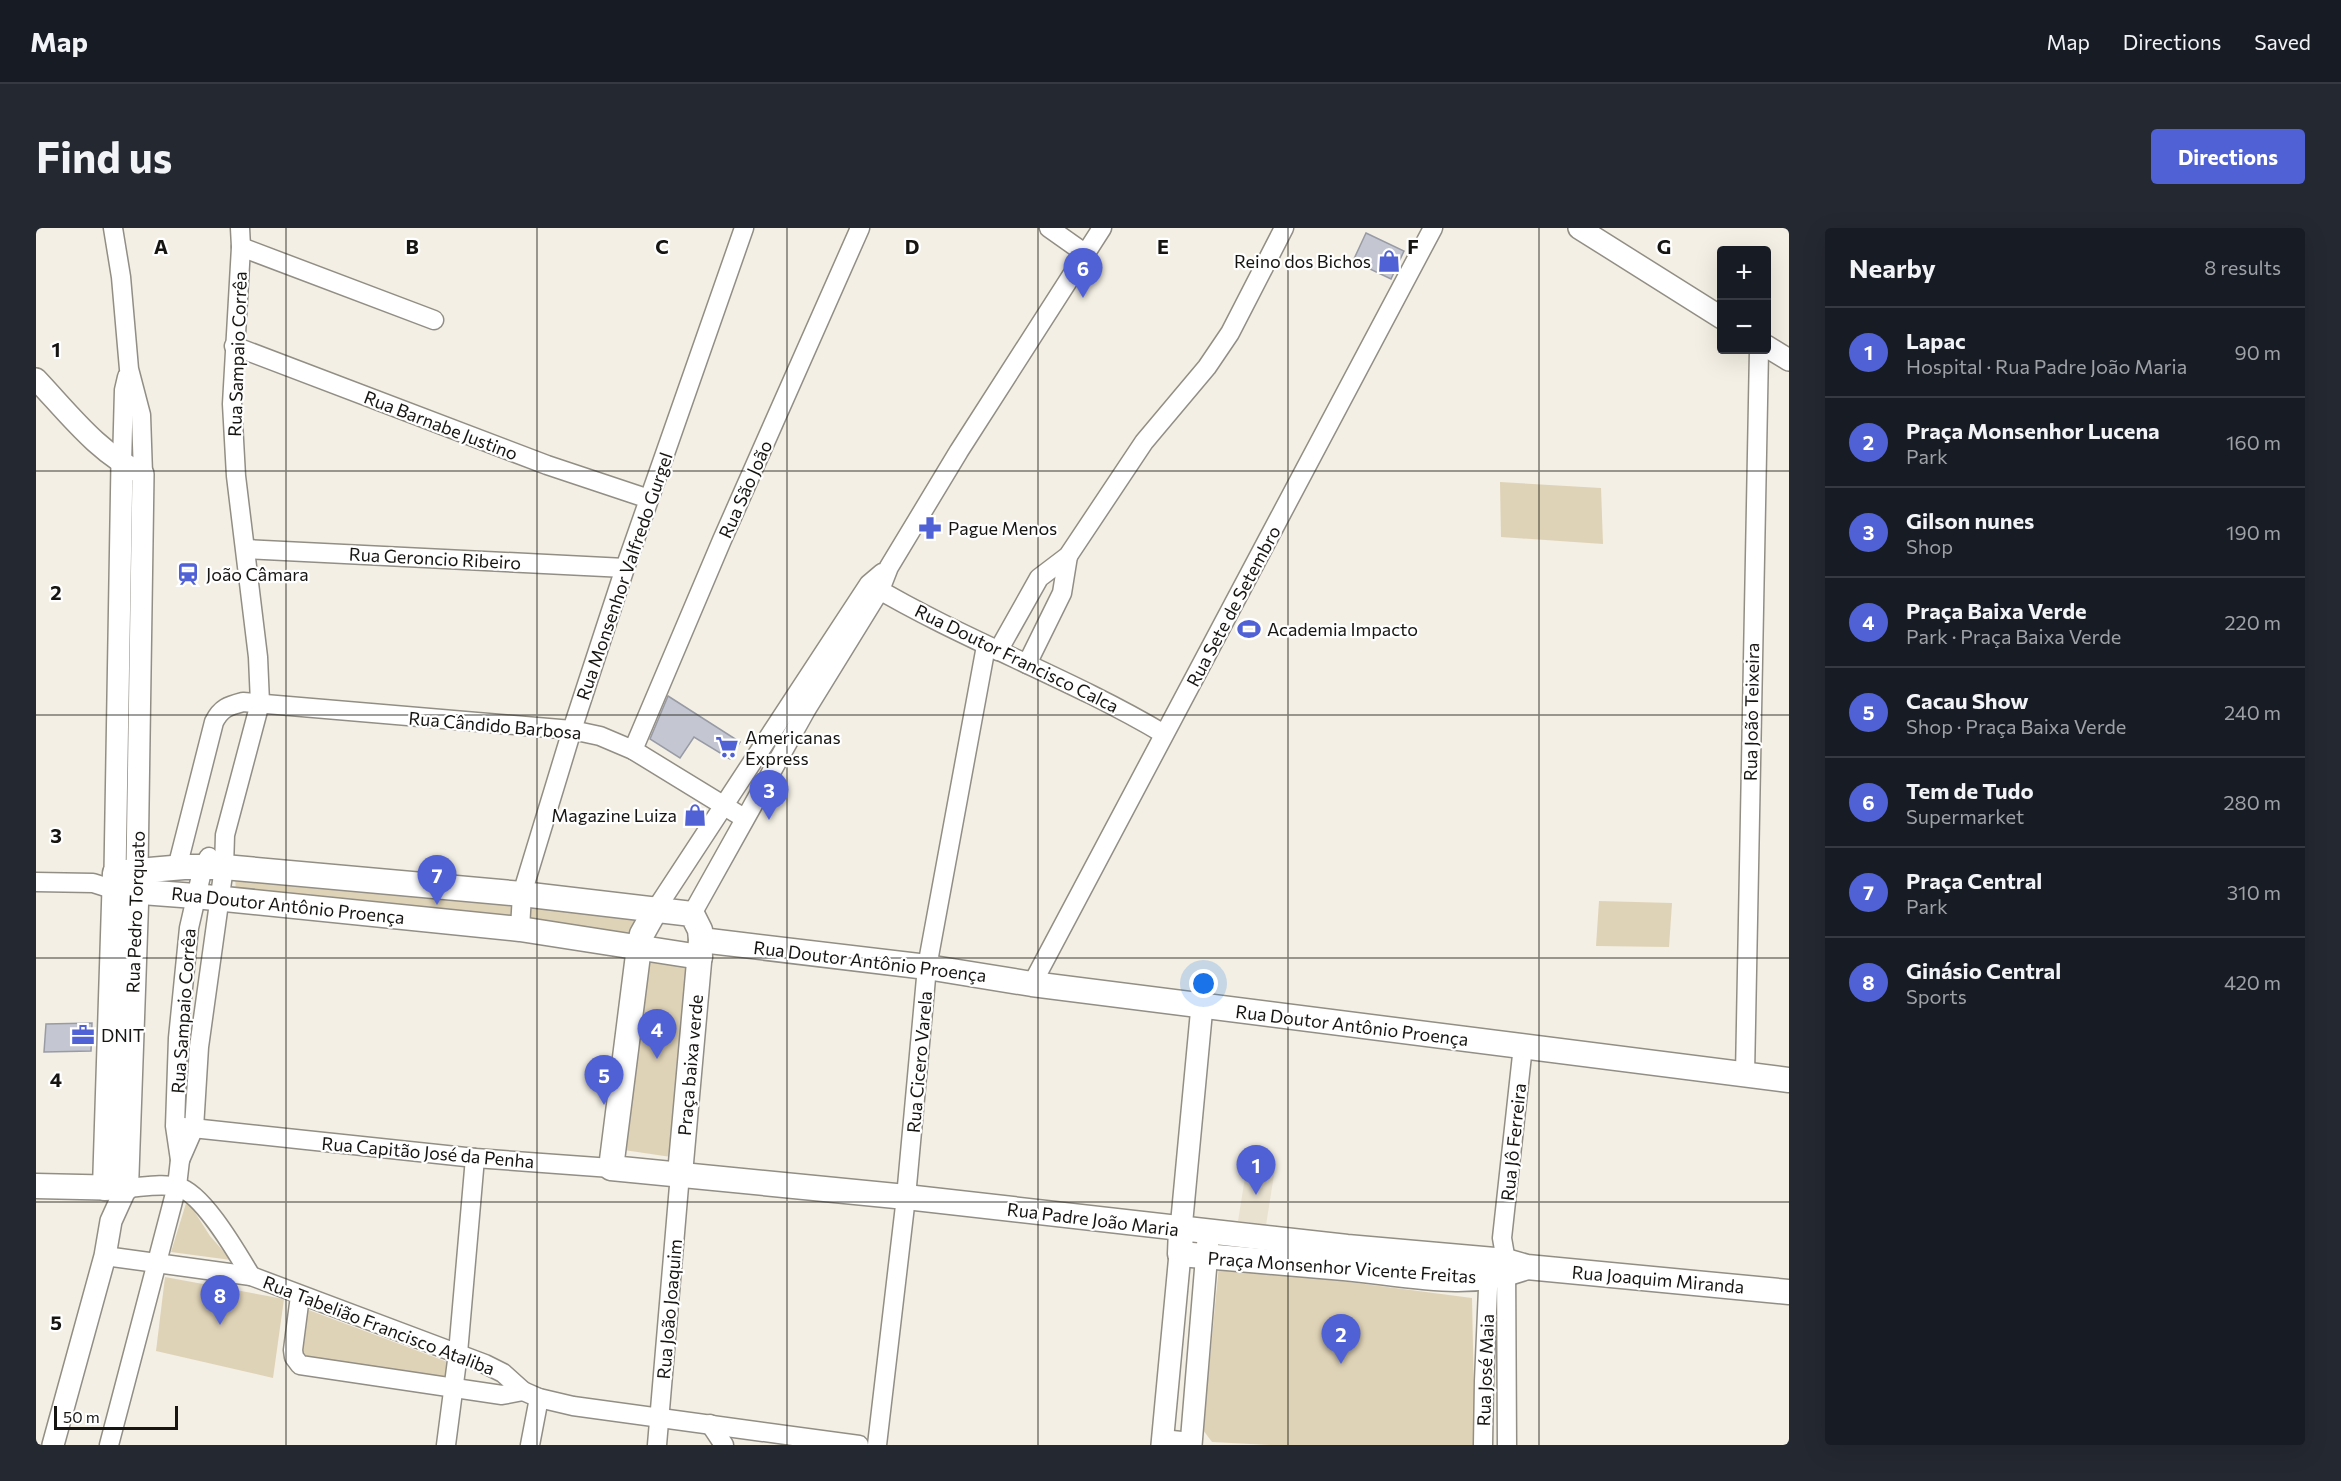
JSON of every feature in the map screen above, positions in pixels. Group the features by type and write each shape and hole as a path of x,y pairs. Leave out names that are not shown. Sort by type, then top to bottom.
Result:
{"main road":[{"name":"Rua Doutor Antônio Proença","path":"119,881 177,868 213,867 522,894 656,909"},
{"name":"Rua Doutor Antônio Proença","path":"119,881 195,896 520,929 639,947"},
{"name":"Rua Pedro Torquato","path":"116,1188 122,994 119,881"},
{"path":"611,1168 639,947 642,934 656,909 692,914 700,930 700,949 639,947"},
{"name":"Rua Doutor Antônio Proença","path":"700,949 927,967 1032,984 1789,1080"},
{"name":"Praça baixa verde","path":"680,1174 700,949"},
{"name":"Rua Capitão José da Penha","path":"611,1168 680,1174"},
{"name":"Rua Padre João Maria","path":"680,1174 1182,1229 1207,1244"},
{"path":"36,1186 116,1188"},
{"path":"1179,1254 1182,1229"},
{"name":"Praça Monsenhor Vicente Freitas","path":"1179,1254 1207,1244 1345,1258 1436,1277 1503,1263"},
{"name":"Rua Joaquim Miranda","path":"1503,1263 1789,1292"}],"street":[{"name":"Rua Sampaio Corrêa","path":"184,1127 178,1038 189,928 195,896 213,867 225,835 260,703 258,657 236,476 232,416 241,247 240,228"},
{"name":"Rua Monsenhor Valfredo Gurgel","path":"520,929 522,894 572,730 625,567 744,228"},
{"name":"Rua São João","path":"633,750 722,540 860,228"},
{"path":"1049,228 1086,254"},
{"path":"656,909 723,805 799,705 1102,228"},
{"path":"1027,664 1062,593 1068,556 1144,442 1207,367 1230,333 1284,228"},
{"name":"Rua Sete de Setembro","path":"1032,984 1290,502 1433,228"},
{"path":"1579,228 1717,315"},
{"name":"Rua Pedro Torquato","path":"115,236 129,369 141,415 143,474 119,881"},
{"path":"241,247 434,320"},
{"name":"Rua Barnabe Justino","path":"234,346 547,465 649,499"},
{"path":"1771,349 1789,360"},
{"name":"Rua João Teixeira","path":"1745,1075 1759,354"},
{"name":"Rua Pedro Torquato","path":"119,881 124,390 129,369"},
{"path":"36,379 102,450 143,474"},
{"name":"Rua Geroncio Ribeiro","path":"246,549 625,567"},
{"name":"Rua Cicero Varela","path":"877,1445 906,1197 927,967 992,648 1039,578 1068,556"},
{"name":"Rua Doutor Francisco Calca","path":"875,587 992,648 1089,693 1164,734"},
{"name":"Rua Cândido Barbosa","path":"177,868 214,722 219,712 227,706 243,702 572,730 600,736 633,750 744,818"},
{"path":"692,914 744,818 799,705"},
{"name":"Rua Sampaio Corrêa","path":"109,1445 177,1186 184,1127 199,1047 220,899 213,867"},
{"path":"36,882 119,881"},
{"path":"1182,1229 1202,1006"},
{"name":"Rua Jô Ferreira","path":"1503,1263 1523,1046"},
{"name":"Rua Capitão José da Penha","path":"184,1127 475,1158 611,1168"},
{"path":"446,1445 458,1353 475,1158"},
{"name":"Rua João Joaquim","path":"657,1445 680,1174"},
{"path":"116,1188 177,1186 189,1191 198,1199 229,1240 250,1276"},
{"name":"Rua Pedro Torquato","path":"53,1445 105,1256 116,1188"},
{"path":"1179,1254 1162,1442 1191,1444 1207,1244"},
{"name":"Rua Tabelião Francisco Ataliba","path":"105,1256 250,1276 458,1353 503,1373 531,1394 573,1406 859,1445"},
{"path":"1503,1263 1507,1445"},
{"name":"Rua José Maia","path":"1483,1445 1503,1263"},
{"path":"300,1296 294,1350 294,1357 300,1365 453,1389 502,1395 531,1394 530,1445"},
{"path":"1174,1316 1202,1320"},
{"path":"710,1424 724,1445"}],"shaded area":[{"path":"1500,482 1601,488 1603,544 1501,537"},
{"path":"235,875 644,914 634,936 236,895"},
{"path":"1599,901 1672,903 1669,947 1596,946"},
{"path":"643,961 689,968 671,1157 624,1150"},
{"path":"1247,1165 1275,1169 1266,1225 1238,1221"},
{"path":"187,1200 210,1236 231,1260 171,1252"},
{"path":"1219,1265 1472,1298 1475,1445 1270,1445 1212,1442 1203,1430"},
{"path":"165,1277 284,1299 273,1378 156,1351"},
{"path":"306,1309 450,1363 448,1382 299,1358"}],"building":[{"path":"1366,233 1404,251 1391,279 1353,261"},
{"path":"668,696 740,742 730,759 694,737 680,758 650,739"},
{"path":"92,1023 91,1051 44,1052 46,1024"}],"place":[{"name":"Reino dos Bichos","path":"1389,261"},
{"name":"Tem de Tudo","path":"1083,298"},
{"name":"Pague Menos","path":"930,528"},
{"name":"João Câmara","path":"188,574"},
{"name":"Academia Impacto","path":"1249,629"},
{"name":"Americanas Express","path":"727,747"},
{"name":"Magazine Luiza","path":"695,815"},
{"name":"Gilson nunes","path":"769,820"},
{"name":"Praça Central","path":"437,905"},
{"name":"DNIT","path":"83,1035"},
{"name":"Praça Baixa Verde","path":"657,1059"},
{"name":"Cacau Show","path":"604,1105"},
{"name":"Lapac","path":"1256,1195"},
{"name":"Ginásio Central","path":"220,1325"},
{"name":"Praça Monsenhor Lucena","path":"1341,1364"}]}
